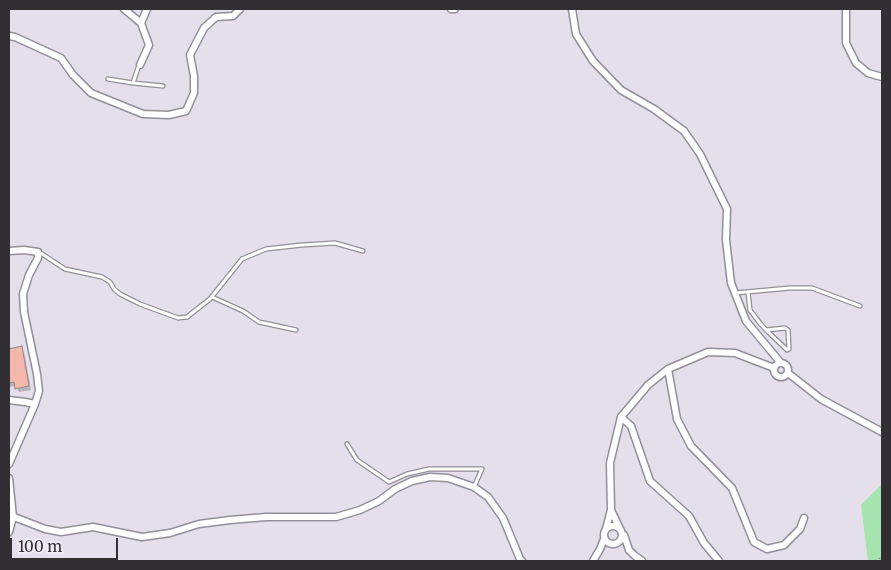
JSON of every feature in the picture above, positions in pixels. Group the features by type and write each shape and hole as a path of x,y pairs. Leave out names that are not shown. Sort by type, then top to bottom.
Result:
{"street":[{"path":"124,9 142,23 149,45 140,65"},
{"path":"142,23 147,9"},
{"path":"9,36 61,58 73,75 91,93 143,114 169,115 186,111 194,93 194,76 190,55 204,28 216,17 233,16 240,9"},
{"path":"572,9 576,34 593,61 621,90 654,109 684,131 700,154 727,209 726,240 731,283 746,321 780,362 788,366 788,373"},
{"path":"846,9 846,44 856,63 868,73 882,76"},
{"path":"9,251 24,250 38,252 38,258 29,275 23,294 24,312 39,391 9,464"},
{"path":"593,561 604,539 610,510 610,464 621,417 648,385 668,369 708,352 735,354 774,368"},
{"path":"774,368 780,362"},
{"path":"774,368 776,374 780,377 788,373"},
{"path":"668,369 677,419 691,446 732,488 754,542 767,549 784,545 800,529 804,518"},
{"path":"788,373 821,399 882,432"},
{"path":"9,400 35,404"},
{"path":"621,417 631,426 650,482 689,516 704,543 719,561"},
{"path":"11,516 45,529 61,532 93,527 142,538 199,524 230,520 266,517 336,517 360,510 412,481 430,477 448,478 474,487 488,497 503,518 522,561"},
{"path":"9,478 11,516 9,532"},
{"path":"610,510 622,530 629,550"},
{"path":"606,529 615,526 622,530"},
{"path":"600,549 620,542 622,540 622,530"},
{"path":"604,539 629,550 642,561"}],"lane":[{"path":"133,84 140,65"},
{"path":"108,79 133,84 164,86"},
{"path":"38,252 65,269 102,278 110,282 120,294 140,304 178,318 187,317 212,297 242,258 266,249 335,243 363,251"},
{"path":"735,293 812,288 860,306"},
{"path":"748,292 750,310 766,330 787,350 789,348 788,330 785,328 766,330"},
{"path":"212,297 243,311 259,322 296,330"},
{"path":"347,444 358,460 389,482 407,474 429,469 482,469 474,487"}],"path":[{"path":"874,561 882,558"}],"green space":[{"path":"882,484 882,561 868,561 861,505"}],"building":[{"path":"22,346 29,386 15,389 14,382 9,383 9,349"}]}
